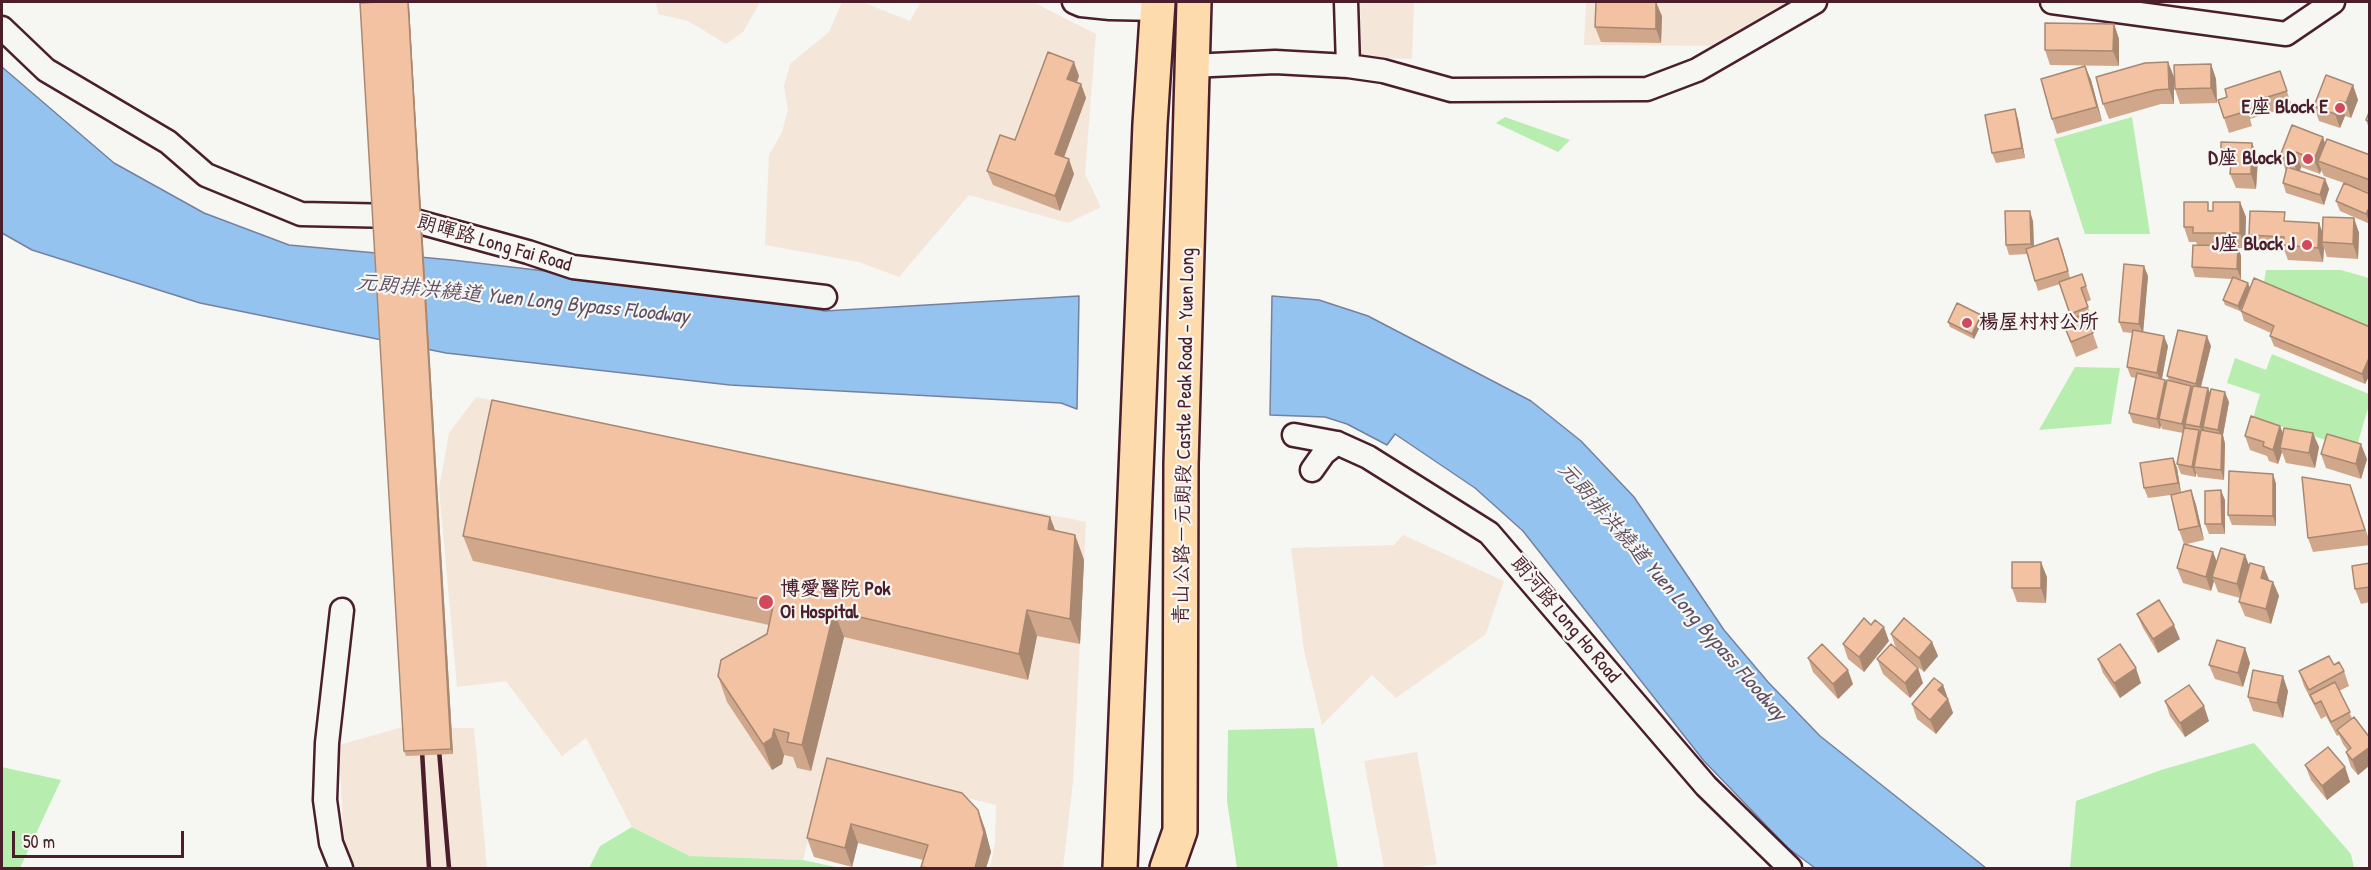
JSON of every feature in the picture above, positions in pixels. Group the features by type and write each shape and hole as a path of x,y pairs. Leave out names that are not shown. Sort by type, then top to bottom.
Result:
{"main road":[{"name":"青山公路－元朗段 Castle Peak Road – Yuen Long","path":"1167,868 1180,831 1181,465 1194,2"},
{"path":"1120,868 1124,708 1158,5"},
{"path":"1180,831 1194,868"}],"street":[{"path":"1074,2 1081,5 1110,8 1158,5"},
{"path":"1346,2 1348,66"},
{"path":"1191,66 1275,62 1348,66 1383,71 1451,90 1647,89 1697,70 1815,2"},
{"path":"2052,2 2286,34 2333,2"},
{"name":"朗暉路 Long Fai Road","path":"2,28 46,70 168,142 206,175 301,214 399,205 573,267 825,297"},
{"name":"朗河路 Long Ho Road","path":"1294,435 1337,443 1368,457 1489,533 1706,786 1790,868"},
{"path":"1312,470 1324,453 1337,443"},
{"path":"341,868 331,843 325,800 327,743 342,610"}],"shaded area":[{"path":"656,2 760,2 743,32 726,44 688,21 658,14"},
{"path":"842,2 862,2 910,21 921,2 1033,2 1096,34 1085,174 1101,207 1068,223 969,195 899,277 859,262 765,245 769,155 782,132 788,110 784,86 790,64 829,32"},
{"path":"1360,2 1414,2 1412,59 1361,57"},
{"path":"1586,2 1810,2 1726,46 1584,45"},
{"name":"博愛醫院 Pok Oi Hospital","path":"476,397 1086,522 1073,782 1063,868 990,868 995,843 996,805 827,764 803,860 690,856 632,827 586,738 562,756 506,681 457,687 439,489 449,433"},
{"path":"1403,535 1504,581 1486,634 1396,698 1372,675 1322,725 1304,650 1291,548 1394,545"},
{"path":"399,728 474,728 487,868 357,868 344,849 339,745"},
{"path":"1417,752 1437,864 1412,868 1384,868 1364,761"}],"green space":[{"path":"1505,117 1570,140 1558,152 1496,123"},
{"path":"2132,117 2150,234 2085,234 2054,139"},
{"path":"2266,270 2341,270 2369,278 2369,326 2264,282"},
{"path":"2272,354 2369,394 2369,405 2356,449 2253,418 2260,394 2227,383 2235,358 2266,370"},
{"path":"2075,367 2120,368 2111,424 2039,430"},
{"path":"1314,728 1338,868 1237,868 1227,801 1228,730"},
{"path":"2254,743 2351,854 2354,868 2070,868 2076,801 2161,770"},
{"path":"2,767 61,780 20,868 2,868"},
{"path":"632,827 690,856 803,860 840,868 589,868 600,846"}],"water":[{"name":"元朗排洪繞道 Yuen Long Bypass Floodway","path":"2,67 114,163 204,213 289,245 452,260 680,287 825,311 1079,296 1077,409 1061,403 730,385 446,353 200,303 32,250 2,233"},
{"name":"元朗排洪繞道 Yuen Long Bypass Floodway","path":"1272,296 1319,300 1368,316 1531,401 1581,441 1634,497 1724,630 1768,682 1820,736 1986,868 1815,868 1788,848 1704,761 1523,531 1475,488 1395,434 1387,445 1347,424 1325,417 1270,415"}],"building":[{"path":"408,2 451,749 404,751 360,3"},
{"path":"1596,2 1656,2 1656,29 1595,27"},
{"path":"2045,23 2114,24 2113,51 2045,50"},
{"path":"1048,52 1074,62 1067,79 1081,84 1055,154 1069,159 1055,196 987,171 1000,135 1015,140"},
{"path":"2168,62 2169,89 2156,90 2103,104 2096,77 2145,63"},
{"path":"2211,64 2211,88 2175,89 2174,65"},
{"path":"2085,66 2097,107 2052,119 2041,79"},
{"path":"2280,71 2287,91 2245,104 2247,111 2224,118 2218,100 2227,97 2225,89"},
{"path":"2326,75 2353,85 2346,103 2340,101 2335,114 2314,106"},
{"path":"2015,109 2022,148 1992,153 1985,115"},
{"path":"2370,110 2370,122 2366,120"},
{"path":"2292,125 2323,137 2314,160 2296,152 2293,161 2280,156"},
{"path":"2327,139 2370,155 2370,180 2318,161"},
{"path":"2221,142 2252,143 2251,174 2230,174 2232,152 2221,152"},
{"path":"2287,167 2325,179 2320,195 2283,183"},
{"path":"2344,183 2370,194 2370,206 2366,214 2336,201"},
{"path":"2184,202 2208,202 2208,211 2213,211 2213,202 2240,202 2240,233 2193,233 2193,227 2184,227"},
{"path":"2005,211 2030,211 2031,244 2006,245"},
{"path":"2250,211 2285,212 2284,221 2319,223 2318,248 2283,245 2284,237 2249,235"},
{"path":"2323,217 2354,218 2353,244 2322,242"},
{"path":"2058,238 2068,271 2035,281 2026,249"},
{"path":"2193,245 2238,246 2237,269 2192,267"},
{"path":"2124,264 2144,266 2139,324 2119,322"},
{"path":"2082,274 2086,286 2081,288 2088,307 2070,314 2059,282"},
{"path":"2233,277 2248,283 2238,306 2223,300"},
{"path":"2254,278 2370,327 2370,356 2362,374 2270,336 2274,326 2241,311"},
{"name":"楊屋村村公所","path":"1957,303 1981,315 1972,334 1948,322"},
{"path":"2085,314 2093,333 2071,342 2063,323"},
{"path":"2133,330 2164,336 2157,373 2127,367"},
{"path":"2178,330 2207,336 2196,384 2167,376"},
{"path":"2137,373 2165,380 2157,419 2129,413"},
{"path":"2167,380 2191,386 2182,424 2159,419"},
{"path":"2193,386 2208,388 2200,427 2185,424"},
{"path":"2211,389 2225,392 2218,430 2203,427"},
{"name":"博愛醫院 Pok Oi Hospital","path":"492,400 1050,517 1048,529 1075,535 1070,619 1027,610 1019,654 834,611 802,745 787,742 789,733 774,729 772,738 763,744 718,676 721,660 767,634 774,602 463,536"},
{"path":"2251,416 2280,426 2273,450 2263,446 2264,442 2245,436"},
{"path":"2184,428 2199,430 2192,467 2177,464"},
{"path":"2284,428 2313,433 2309,453 2280,448"},
{"path":"2201,430 2222,434 2221,470 2194,467"},
{"path":"2327,434 2361,444 2356,464 2321,454"},
{"path":"2173,458 2178,483 2144,488 2140,463"},
{"path":"2229,471 2273,474 2273,516 2228,515"},
{"path":"2302,477 2350,485 2365,530 2308,538"},
{"path":"2191,490 2199,526 2179,530 2171,495"},
{"path":"2221,490 2222,524 2205,524 2205,491"},
{"path":"2184,544 2213,552 2206,577 2177,568"},
{"path":"2221,548 2245,555 2237,584 2212,577"},
{"path":"2012,562 2041,562 2041,588 2012,588"},
{"path":"2250,563 2264,567 2261,578 2273,582 2266,609 2239,602"},
{"path":"2370,563 2370,587 2355,589 2352,566"},
{"path":"2159,600 2174,625 2153,639 2137,614"},
{"path":"1864,618 1871,625 1875,620 1884,627 1859,657 1843,644"},
{"path":"1904,618 1932,642 1919,658 1891,634"},
{"path":"2217,640 2245,648 2238,673 2209,665"},
{"path":"1822,644 1848,670 1833,684 1808,658"},
{"path":"1891,644 1918,668 1905,683 1877,659"},
{"path":"2120,644 2136,668 2114,683 2098,659"},
{"path":"2329,656 2334,665 2339,662 2344,671 2309,690 2299,671"},
{"path":"2253,670 2283,676 2277,703 2248,697"},
{"path":"1934,678 1943,685 1938,690 1948,699 1930,720 1912,704"},
{"path":"2335,682 2350,712 2331,722 2321,701 2315,704 2310,695"},
{"path":"2189,685 2204,706 2180,723 2165,701"},
{"path":"2354,717 2370,738 2370,747 2352,760 2346,752 2351,748 2337,730"},
{"path":"2328,747 2345,767 2322,786 2305,765"},
{"path":"827,758 962,793 978,810 984,833 975,868 921,867 928,845 851,824 845,848 807,838"}],"railway":[{"path":"439,750 449,868"},
{"path":"422,751 429,868"}],"place":[{"name":"E座 Block E","path":"2340,108"},
{"name":"D座 Block D","path":"2308,159"},
{"name":"J座 Block J","path":"2307,245"},
{"name":"楊屋村村公所","path":"1967,323"},
{"name":"博愛醫院 Pok Oi Hospital","path":"766,602"}]}
